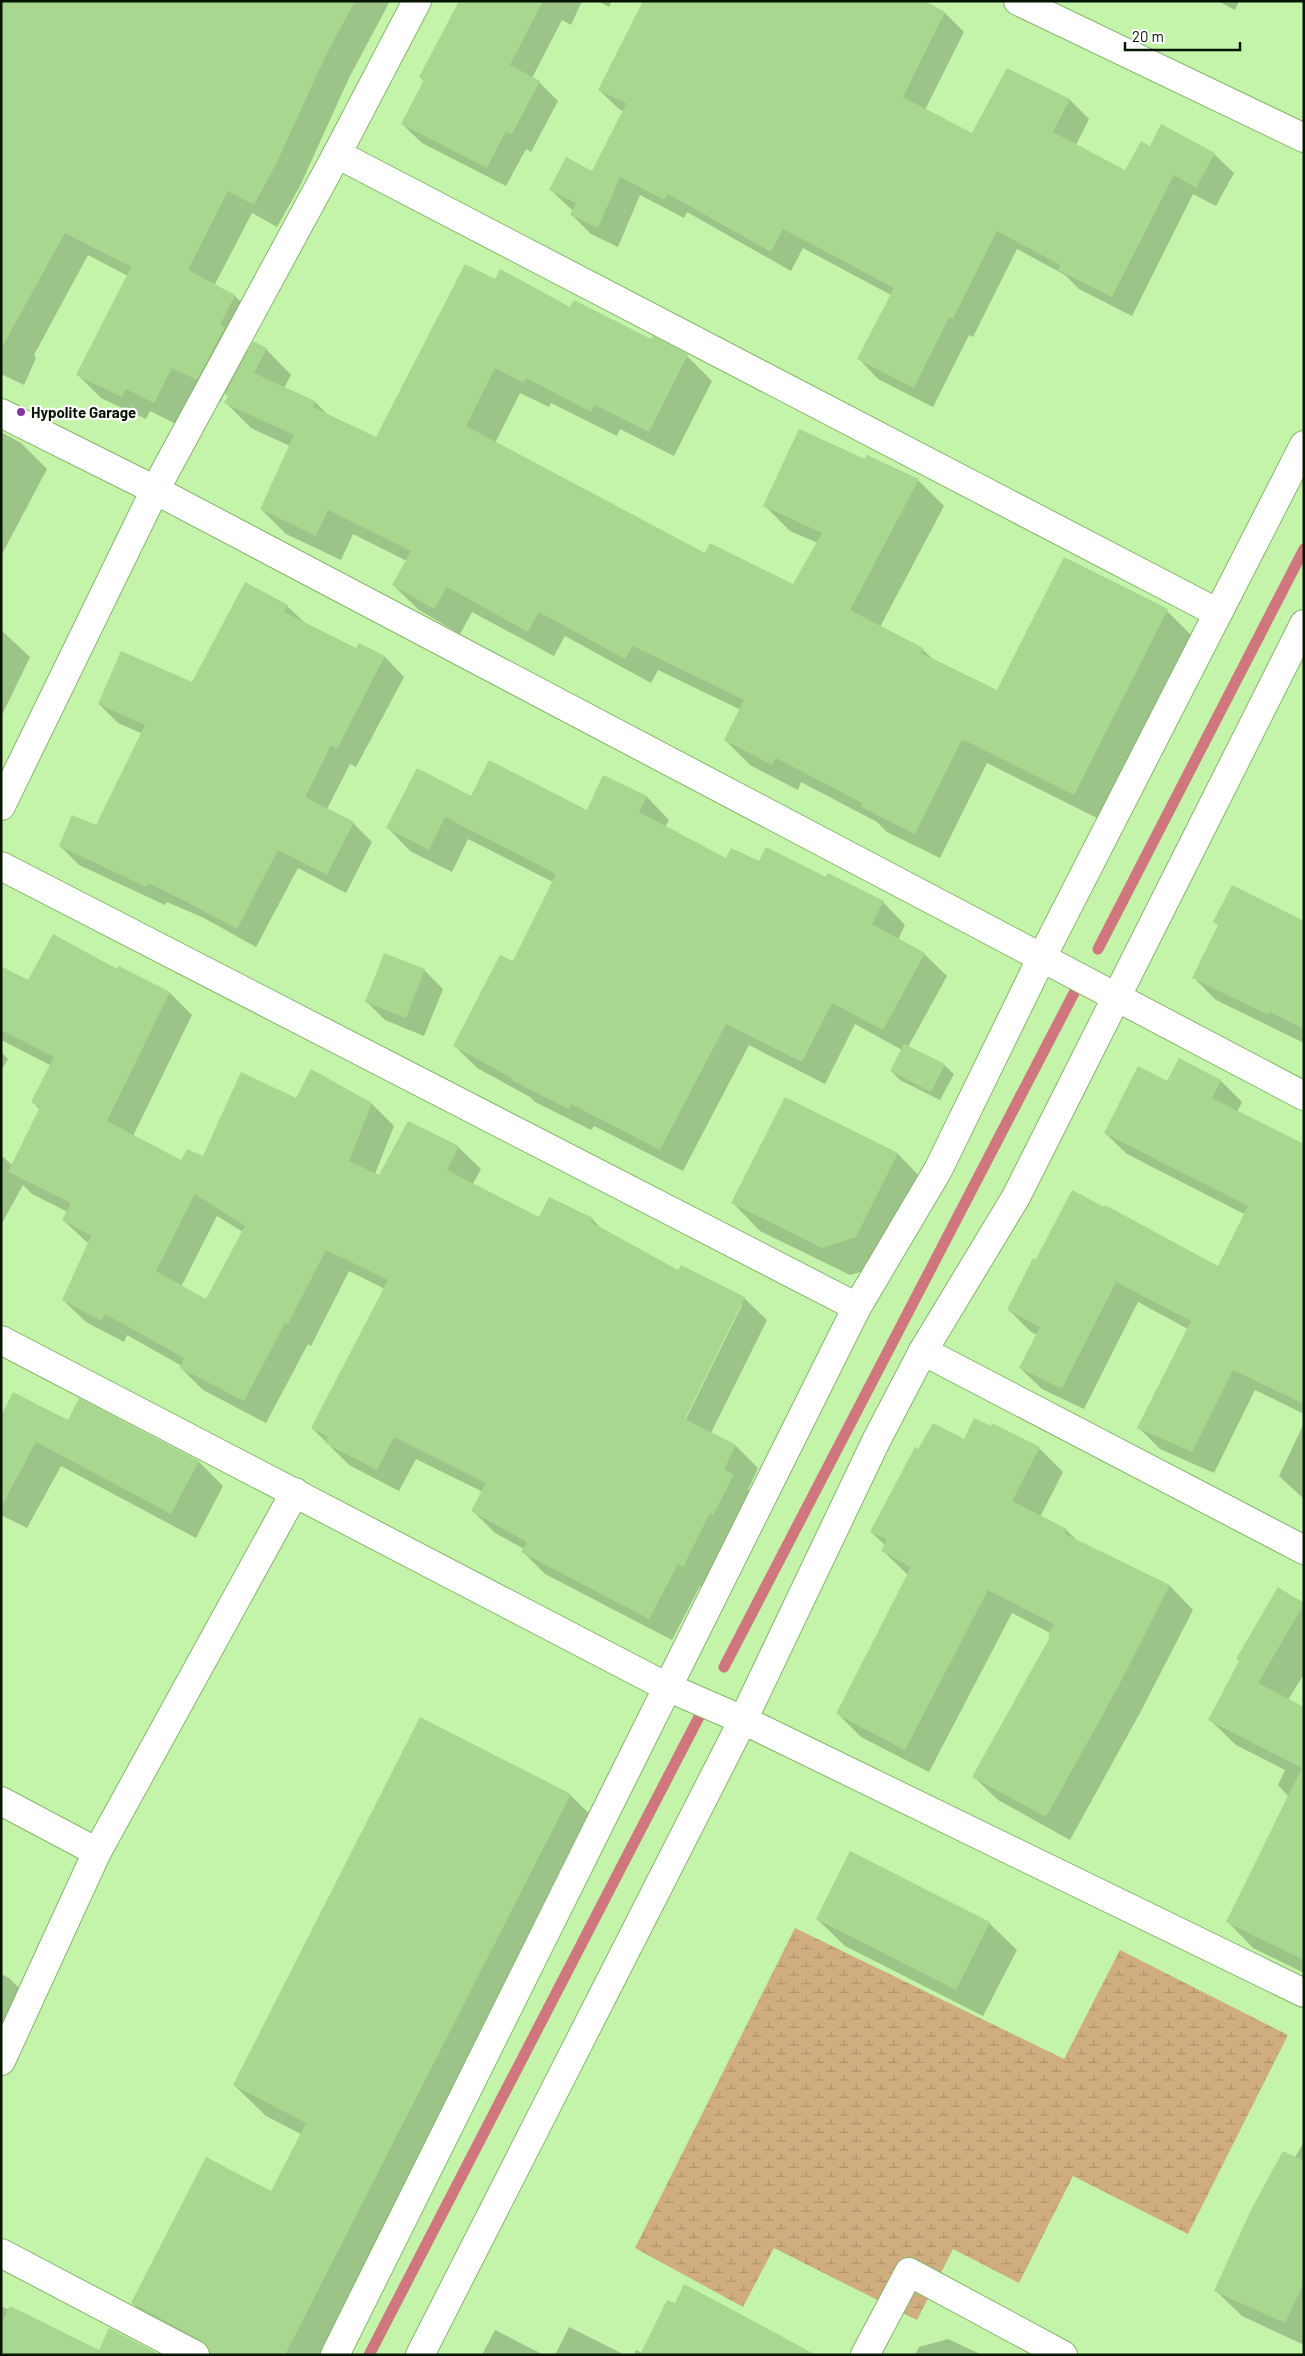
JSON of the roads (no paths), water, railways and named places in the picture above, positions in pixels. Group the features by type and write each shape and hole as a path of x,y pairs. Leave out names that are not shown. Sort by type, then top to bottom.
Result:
{"street":[{"path":"1,806 155,490 337,154 417,1"},
{"path":"1018,1 1304,138"},
{"path":"337,154 1218,613"},
{"path":"1,413 155,490 1304,1096"},
{"path":"335,2355 857,1307 938,1170 1042,957 1304,446"},
{"path":"420,2355 743,1720 877,1439 924,1351 1016,1197 1116,996 1301,635"},
{"path":"1,866 857,1307"},
{"path":"1,1340 296,1492 667,1687 743,1720 1304,1993"},
{"path":"924,1351 1304,1550"},
{"path":"1,2061 97,1852 296,1492"},
{"path":"1,1801 97,1852"},
{"path":"1,2253 195,2355"},
{"path":"864,2355 909,2272 1063,2355"}],"waterway":[{"path":"1098,949 1304,549"},
{"path":"724,1667 1075,991"},
{"path":"369,2355 701,1713"}],"place":[{"name":"Hypolite Garage","path":"21,412"}]}
